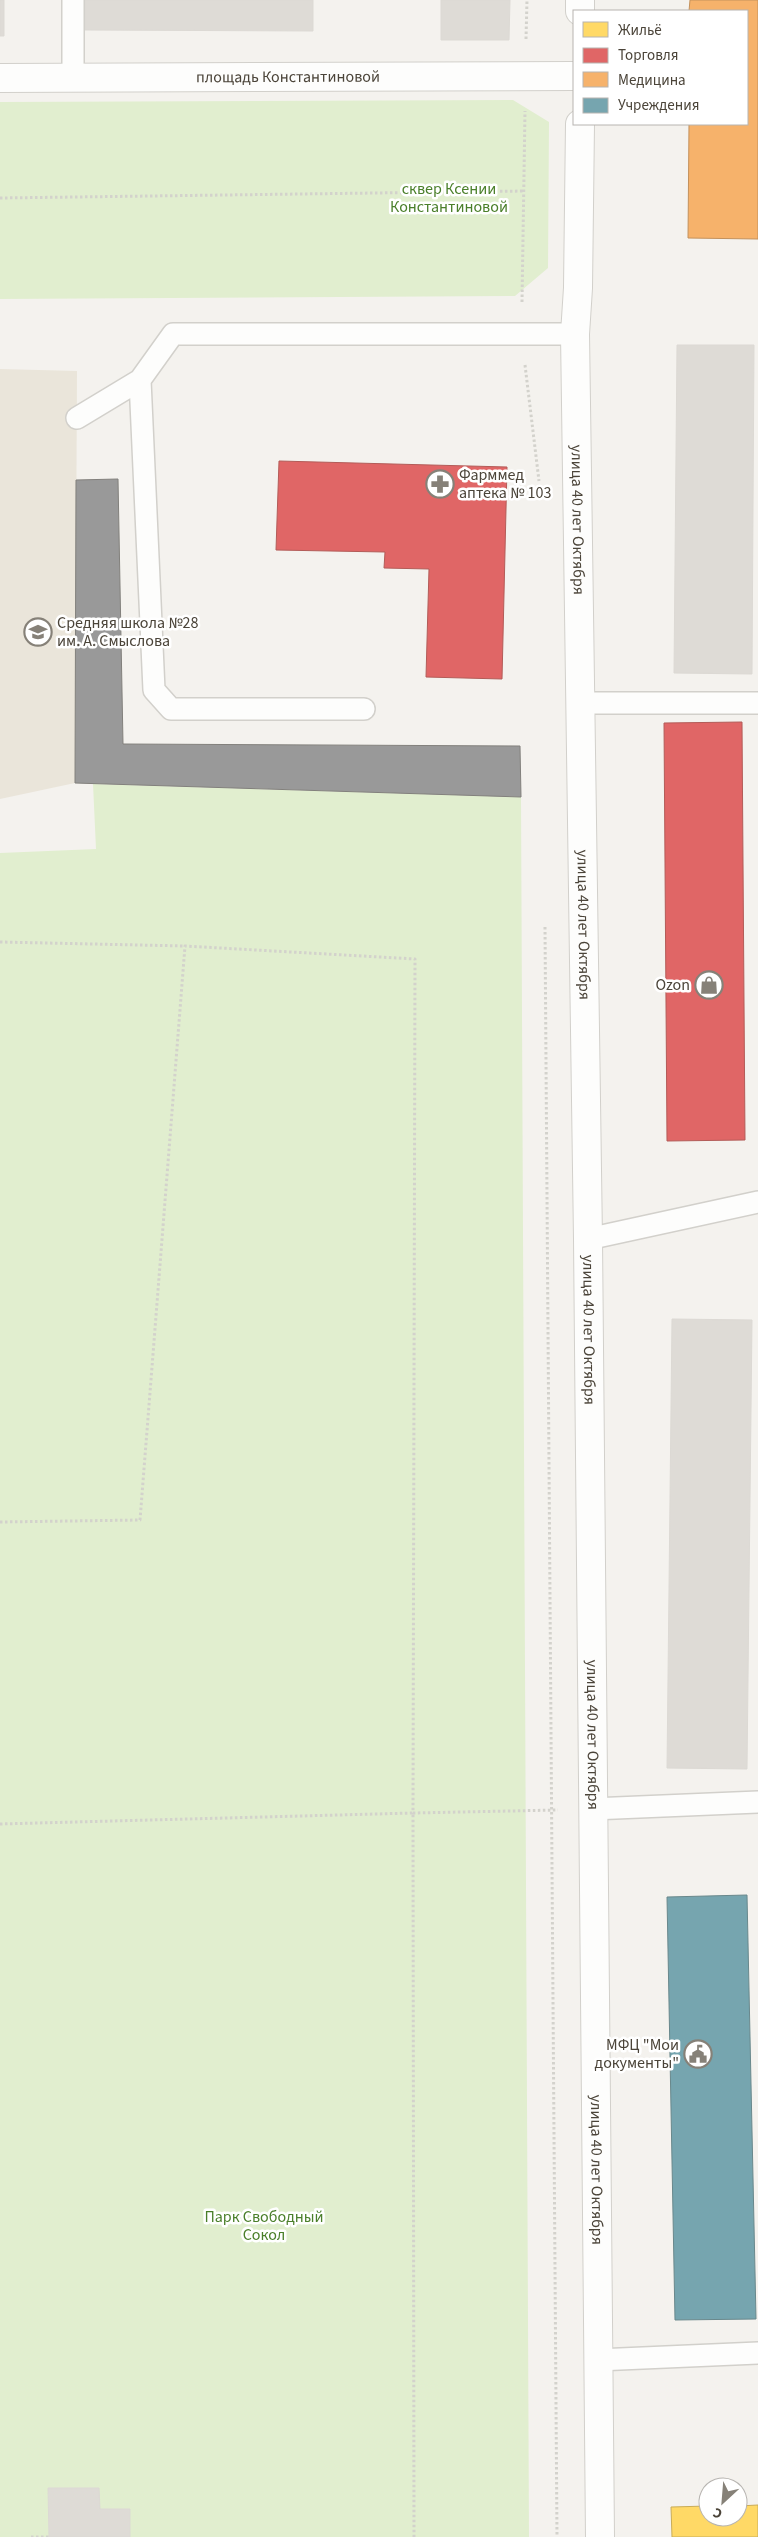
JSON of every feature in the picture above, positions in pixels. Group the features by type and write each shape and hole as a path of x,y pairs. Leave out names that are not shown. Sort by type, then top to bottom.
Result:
{"street":[{"name":"площадь Константиновой","path":"0,78 573,76"},
{"name":"улица 40 лет Октября","path":"580,125 579,251 575,334 588,1239 600,2537"}],"lane":[{"path":"72,77 74,0"},
{"path":"77,418 140,380 173,334 521,336 575,334"},
{"path":"140,380 154,690 171,709 364,709"},
{"path":"581,703 758,702"},
{"path":"588,1239 758,1202"},
{"path":"592,1809 758,1802"},
{"path":"598,2360 758,2353"}],"path":[{"path":"527,0 521,336 539,488"},
{"path":"0,198 525,192"},
{"path":"545,924 557,2537"},
{"path":"0,942 185,946 415,959 414,2537"},
{"path":"0,1522 140,1520 185,946"},
{"path":"0,1824 592,1809"},
{"path":"31,2537 49,2536"}],"shaded area":[{"name":"Средняя школа №28 им. А. Смыслова","path":"0,369 77,371 75,783 0,799"}],"green space":[{"name":"сквер Ксении Константиновой","path":"513,100 549,122 548,268 515,296 0,299 0,102"},
{"name":"Парк Свободный Сокол","path":"93,784 521,797 529,2537 0,2537 0,853 96,849"}],"building: Жильё":[{"path":"758,2505 758,2537 672,2537 671,2507 698,2506 698,2527 748,2527 748,2506"}],"building: Торговля":[{"path":"279,461 507,467 502,679 426,677 429,569 384,568 385,552 276,550"},
{"path":"742,722 745,1140 667,1141 664,723"}],"building: Медицина":[{"path":"690,0 758,0 758,239 688,238 689,125 748,125 748,10 689,10"}],"building: Учреждения":[{"path":"747,1895 756,2319 675,2320 667,1897"}],"building: Промзона":[{"path":"118,479 123,744 520,746 521,797 75,783 76,480"}],"building: Прочее":[{"path":"0,0 4,0 4,36 0,36"},
{"path":"85,0 313,0 313,31 85,30"},
{"path":"441,0 510,0 509,40 441,40"},
{"path":"677,345 754,345 752,674 674,673"},
{"path":"672,1319 752,1320 747,1769 667,1768"},
{"path":"48,2488 99,2488 100,2509 130,2509 130,2537 49,2537"}],"place":[{"name":"Фарммед аптека № 103","path":"440,484"},
{"name":"Средняя школа №28 им. А. Смыслова","path":"38,632"},
{"name":"Ozon","path":"709,985"},
{"name":"МФЦ \"Мои документы\"","path":"698,2054"}]}
